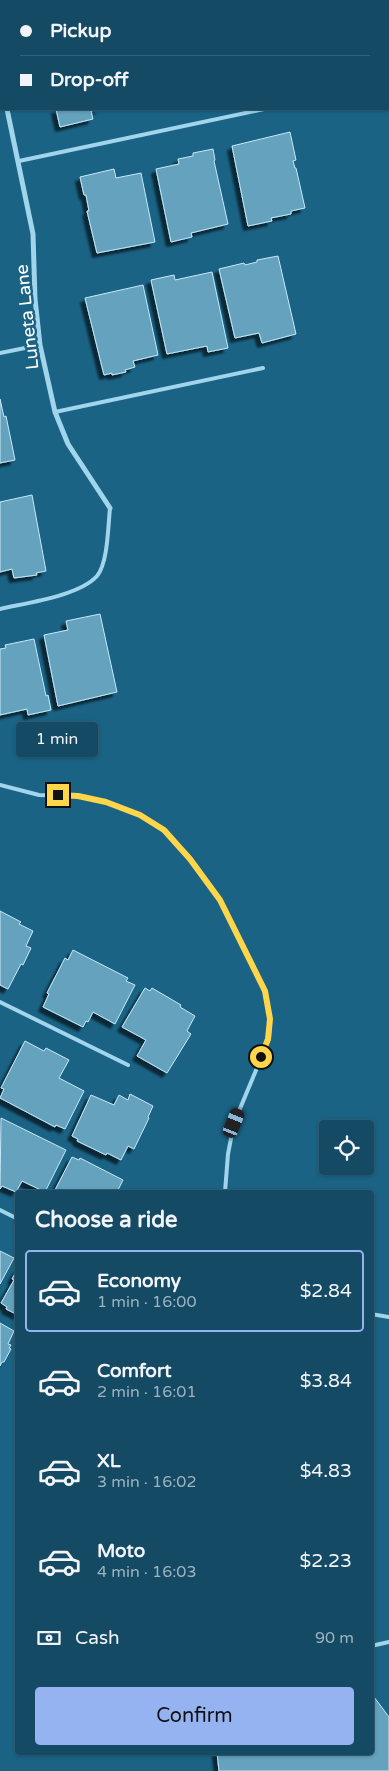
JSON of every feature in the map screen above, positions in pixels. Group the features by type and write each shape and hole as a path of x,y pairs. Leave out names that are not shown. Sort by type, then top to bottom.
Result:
{"street":[{"name":"Luneta Lane","path":"8,110 33,234 35,299 40,345 55,412 68,444 110,508"}],"lane":[{"path":"19,161 259,110"},
{"path":"0,354 40,345"},
{"path":"55,412 263,368"},
{"path":"0,609 76,591 98,575 106,553 110,508"},
{"path":"0,785 39,795 78,796 106,802 140,815 164,830 190,859 220,900 265,991 270,1019 268,1039 234,1123 228,1154 225,1190"},
{"path":"0,1002 128,1065"},
{"path":"0,1210 15,1217"},
{"path":"374,1314 389,1317"},
{"path":"374,1645 389,1642"}],"building":[{"path":"56,110 96,110 91,111 93,119 60,127"},
{"path":"290,132 296,160 293,161 305,208 291,211 291,214 271,218 272,221 248,226 232,146"},
{"path":"213,149 228,224 191,233 192,237 171,242 156,169 179,164 178,159 193,156 193,153"},
{"path":"114,169 116,178 141,173 155,242 97,253 87,211 89,211 86,195 84,195 80,177"},
{"path":"278,256 296,334 262,343 259,333 235,338 219,269 244,263 245,265 257,262 257,260"},
{"path":"212,272 228,348 208,352 207,346 167,354 151,280 174,275 175,280"},
{"path":"143,285 158,355 133,361 135,367 125,370 126,372 104,375 85,298"},
{"path":"0,399 4,417 6,416 15,460 0,463"},
{"path":"32,495 46,571 36,573 37,575 14,578 12,569 0,572 0,502"},
{"path":"100,614 117,692 58,706 44,635 68,630 66,621"},
{"path":"34,639 46,696 48,695 51,710 28,715 27,709 0,715 0,649 6,648 5,645"},
{"path":"0,911 33,931 26,946 31,948 8,989 0,985"},
{"path":"73,950 128,978 126,981 135,985 115,1024 93,1012 83,1027 43,1007 49,994 47,993 65,958 68,960"},
{"path":"145,988 150,991 152,988 181,1005 180,1007 195,1016 187,1031 191,1034 167,1073 137,1056 146,1040 122,1027"},
{"path":"25,1041 44,1051 46,1048 69,1060 59,1078 84,1091 65,1129 56,1125 55,1127 0,1098 4,1089 1,1088"},
{"path":"130,1094 153,1106 134,1149 128,1146 121,1160 77,1141 78,1139 72,1136 91,1095 114,1105 119,1095 128,1100"},
{"path":"1,1118 66,1150 46,1190 41,1190 22,1181 15,1192 2,1186 0,1189"},
{"path":"72,1157 79,1160 80,1158 123,1180 118,1190 55,1190"},
{"path":"0,1251 14,1258 0,1284"},
{"path":"15,1274 15,1314 6,1309 7,1307 1,1303 14,1280 12,1279"},
{"path":"0,1323 14,1331 8,1344 11,1345 9,1348 11,1349 0,1366"},
{"path":"374,1697 389,1717 389,1771 219,1771 217,1755 374,1755"}],"route":[{"path":"58,795 78,796 106,802 140,815 164,830 190,859 220,900 265,991 270,1019 268,1039 261,1057"}]}
